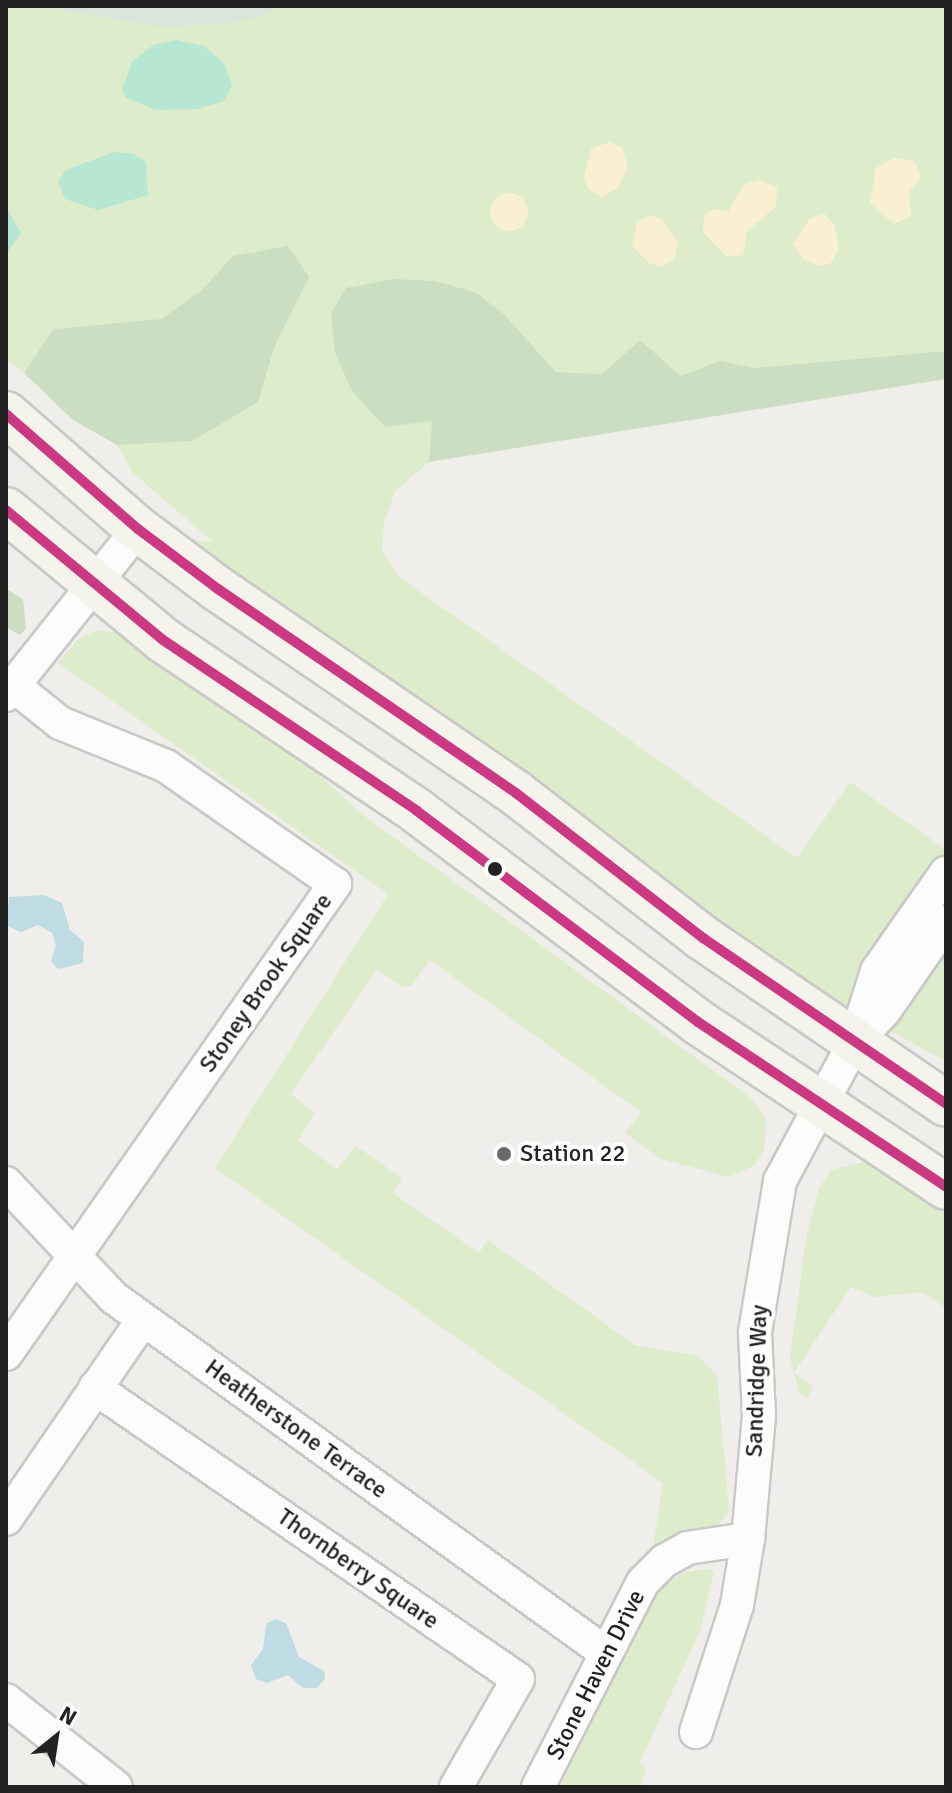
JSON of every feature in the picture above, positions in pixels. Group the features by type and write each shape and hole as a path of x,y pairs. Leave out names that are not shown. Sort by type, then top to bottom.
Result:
{"main road":[{"path":"6,414 138,529 316,660 516,793 703,938 946,1104"},
{"path":"6,510 93,585 312,744 417,811 698,1022 946,1187"}],"street":[{"path":"10,690 138,529"},
{"name":"Stoney Brook Square","path":"6,1354 335,884 166,766 60,723 10,690"},
{"path":"854,1043 877,971 946,873"},
{"path":"854,1043 885,1010 946,922"},
{"name":"Sandridge Way","path":"696,1732 737,1605 748,1539 759,1415 755,1332 772,1209 780,1181 854,1043"},
{"name":"Heatherstone Terrace","path":"6,1183 74,1255 143,1320 606,1653"},
{"path":"6,1519 143,1320"},
{"name":"Thornberry Square","path":"95,1388 518,1679 456,1787"},
{"name":"Stone Haven Drive","path":"538,1787 643,1582 664,1561 687,1548 748,1539"},
{"path":"6,1700 116,1787"}],"green space":[{"path":"6,6 946,6 946,351 754,368 719,362 681,376 640,340 602,374 556,372 504,314 475,292 435,281 395,279 432,420 429,462 395,491 384,522 382,551 399,577 797,858 850,782 946,850 946,1061 809,988 177,539 213,542 133,473 117,445 192,441 258,402 274,348 309,277 233,256 200,292 161,319 53,329 24,373 6,359"},
{"path":"177,40 204,46 224,63 232,86 224,101 198,109 156,110 126,98 122,89 132,62 153,45"},
{"path":"114,152 133,154 146,162 148,195 98,210 65,199 58,182 66,170"},
{"path":"6,207 21,233 6,254"},
{"path":"288,246 309,277 274,348 258,402 192,441 117,445 73,420 24,373 53,329 161,319 200,292 233,256"},
{"path":"395,279 435,281 475,292 504,314 556,372 602,374 640,340 681,376 719,361 754,368 946,351 946,379 429,462 432,421 385,427 352,391 335,352 331,313 346,288"},
{"path":"6,589 23,599 26,628 20,635 6,627"},
{"path":"97,630 123,633 300,758 367,818 752,1099 766,1120 764,1149 755,1165 729,1177 661,1159 625,1133 641,1112 430,960 411,986 402,987 377,969 291,1094 315,1113 298,1141 337,1169 356,1146 402,1178 393,1193 479,1253 488,1240 635,1345 697,1356 717,1375 729,1511 709,1538 652,1555 663,1483 215,1168 388,894 58,663 78,639"},
{"path":"870,1160 946,1210 946,1308 922,1292 874,1297 851,1287 794,1373 813,1386 807,1399 799,1393 790,1358 806,1237 819,1188 831,1170"},
{"path":"709,1569 714,1572 700,1631 640,1762 646,1768 640,1787 560,1787 652,1596 683,1572"}],"shaded area":[{"path":"41,6 278,6 264,16 222,24 162,27"}],"sand":[{"path":"610,142 622,148 628,167 617,189 602,197 588,189 584,176 591,149"},
{"path":"894,158 914,161 921,177 909,192 911,216 894,224 870,203 876,168"},
{"path":"758,180 777,186 776,207 747,231 743,255 727,257 703,232 704,216 713,209 728,212 743,185"},
{"path":"509,193 522,199 528,212 522,225 509,231 496,225 490,212 496,199"},
{"path":"825,214 835,226 839,249 831,263 821,266 803,259 793,244 810,218"},
{"path":"650,215 662,219 678,243 675,258 662,267 649,263 632,246 637,222"}],"water":[{"path":"44,895 62,903 70,930 84,942 83,963 58,969 51,961 56,945 52,933 38,925 21,932 6,925 9,897"},
{"path":"275,1619 286,1623 299,1657 324,1671 325,1679 317,1688 303,1688 288,1675 267,1683 256,1679 251,1665 263,1649 266,1624"}],"transit line":[{"path":"6,414 138,529 218,589 516,793 703,938 946,1104"},
{"path":"6,510 163,640 417,811 698,1022 946,1187"}],"place":[{"name":"Station 22","path":"504,1154"}]}
